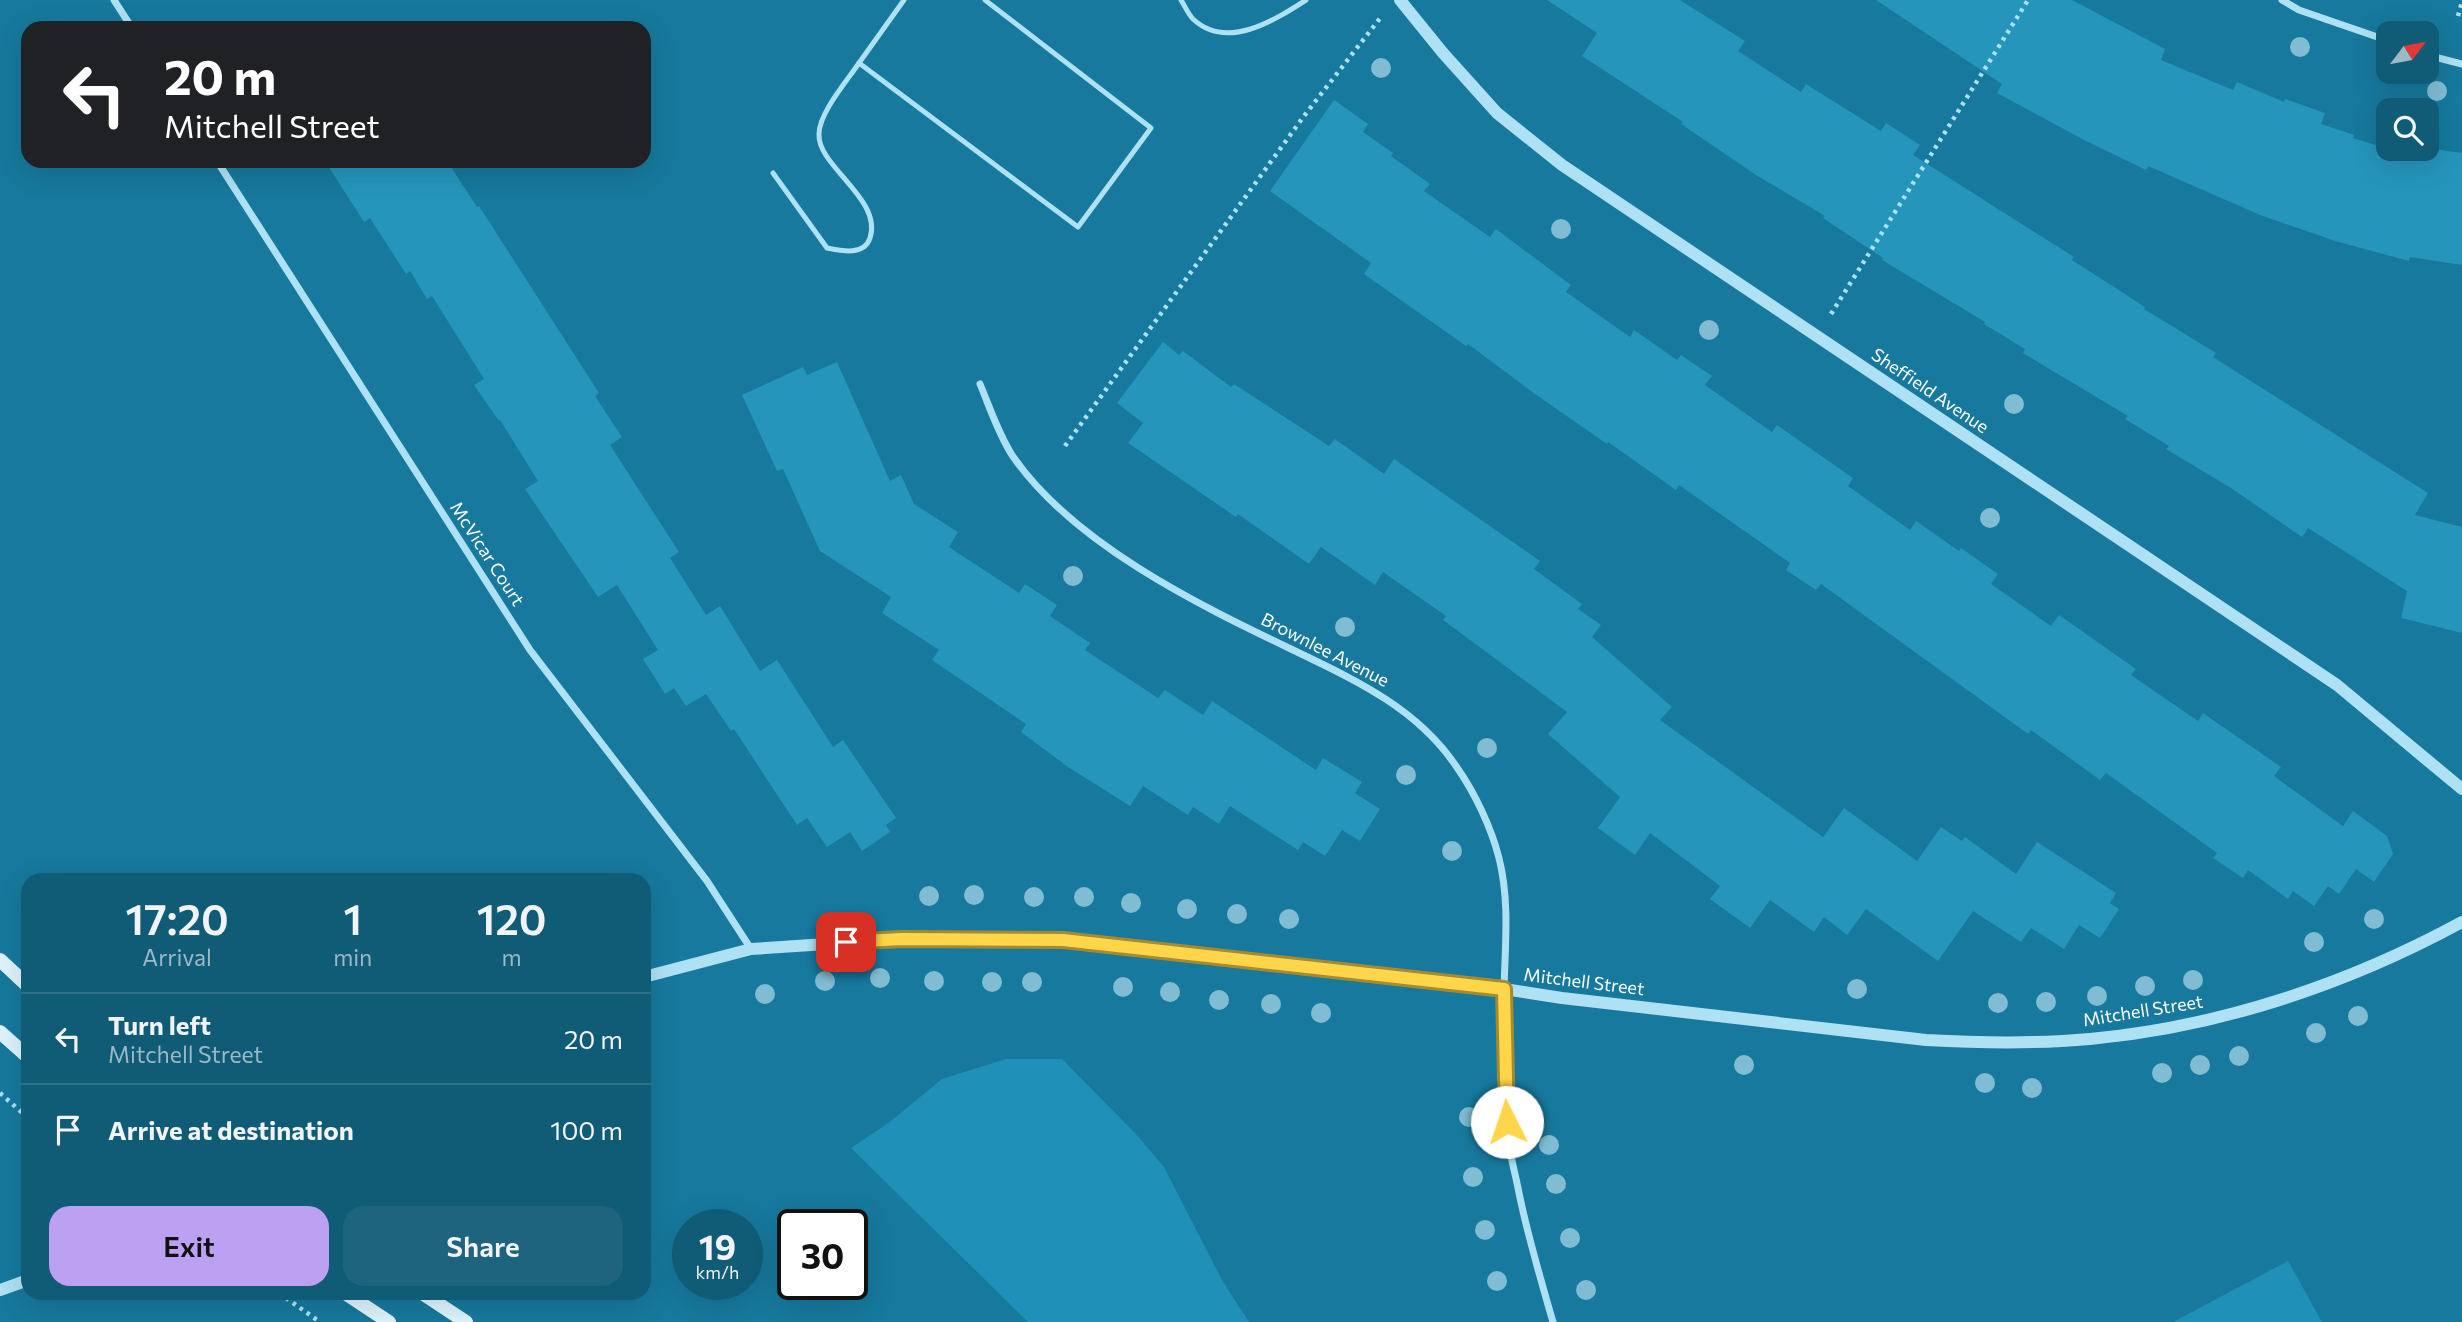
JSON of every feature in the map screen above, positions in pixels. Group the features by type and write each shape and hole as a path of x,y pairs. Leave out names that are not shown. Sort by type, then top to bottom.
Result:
{"main road":[{"path":"0,960 21,980"},
{"path":"0,1032 21,1051"},
{"path":"356,1300 389,1322"},
{"path":"433,1300 466,1322"}],"street":[{"path":"114,0 128,21"},
{"name":"Sheffield Avenue","path":"1400,0 1497,113 1562,165 2337,685 2462,789"},
{"path":"2282,0 2299,10 2376,37"},
{"path":"2440,58 2462,64"},
{"name":"McVicar Court","path":"221,168 530,650 707,881 751,949"},
{"name":"Brownlee Avenue","path":"980,384 1000,434 1026,473 1067,515 1099,541 1167,585 1288,648 1359,681 1409,715 1456,765 1480,808 1499,857 1506,897 1505,1080 1509,1143 1529,1242 1553,1322"},
{"name":"Mitchell Street","path":"651,975 751,949 902,939 1063,940 1926,1040 1982,1043 2091,1039 2200,1020 2323,986 2462,922"},
{"path":"0,1290 21,1282"}],"lane":[{"path":"774,173 827,248 848,252 859,249 869,241 872,227 866,206 822,147 818,135 826,113 904,0"},
{"path":"859,63 1078,227 1151,128 985,0"},
{"path":"1181,0 1193,19 1202,25 1212,31 1231,33 1253,30 1306,0"}],"path":[{"path":"1817,336 2028,0"},
{"path":"2458,16 2462,2"},
{"path":"1065,446 1304,116 1387,10"},
{"path":"0,1093 21,1112"},
{"path":"289,1300 320,1322"}],"shaded area":[{"path":"1006,1059 1062,1059 1135,1133 1164,1167 1223,1282 1249,1322 1028,1322 851,1148 891,1121 942,1079"},
{"path":"2288,1261 2322,1322 2173,1322"}],"building":[{"path":"1547,0 1680,0 1745,41 1738,51 1801,92 1806,84 1881,131 1886,123 1920,145 1913,155 2074,257 2072,260 2145,307 2144,309 2216,353 2213,357 2428,493 2415,515 2462,527 2462,633 2401,618 2407,591 2308,528 2302,537 2231,488 2166,449 2169,446 2125,419 2128,416 2023,353 2025,349 1984,324 1985,322 1882,260 1883,258 1823,218 1825,216 1756,175 1681,124 1683,122 1582,56 1597,33"},
{"path":"1876,0 2072,0 2165,49 2161,60 2233,90 2237,82 2284,102 2285,99 2325,113 2321,124 2376,145 2376,161 2439,161 2439,150 2462,153 2462,265 2410,257 2409,261 2335,241 2260,215 2148,166 2146,170 2086,141 1997,93 2002,84"},
{"path":"1334,100 1368,124 1363,132 1430,184 1424,191 1490,237 1496,229 1571,285 1566,292 1630,337 1634,330 1677,360 1681,355 1712,376 1705,385 1772,432 1777,425 1853,478 1848,486 1910,530 1916,521 1959,551 1961,548 1998,574 1991,584 2051,626 2059,615 2136,669 2131,675 2198,721 2203,713 2281,767 2274,776 2343,826 2353,811 2387,836 2393,854 2374,882 2356,869 2339,894 2328,886 2314,906 2293,891 2288,899 2248,870 2243,878 2213,858 2217,853 2106,773 2100,780 2031,730 2028,734 1821,584 1816,590 1786,570 1790,563 1679,485 1676,490 1608,442 1607,444 1468,344 1466,346 1364,274 1371,263 1270,191"},
{"path":"329,168 452,168 477,207 479,206 599,393 595,396 622,437 610,445 679,552 670,558 706,615 720,606 760,671 777,660 833,747 843,740 896,818 886,825 890,832 862,851 850,832 827,847 807,818 797,825 734,729 731,731 706,694 686,706 674,688 665,694 643,659 658,650 617,585 598,597 525,489 538,481 500,420 474,385 484,379 432,296 427,299 410,271 406,274 370,218 364,222"},
{"path":"1163,342 1179,355 1183,351 1231,387 1234,384 1329,446 1335,439 1384,474 1394,459 1540,561 1534,569 1582,604 1578,609 1601,625 1592,637 1672,707 1660,720 1823,837 1844,808 1917,861 1941,827 1962,841 1965,837 2016,874 2037,842 2116,893 2110,903 2119,909 2100,938 2079,925 2064,949 2031,928 2021,942 1973,911 1938,961 1866,909 1847,935 1824,917 1814,932 1770,900 1750,928 1710,899 1720,886 1650,833 1635,855 1598,828 1620,797 1548,734 1567,712 1443,620 1446,616 1383,572 1375,585 1321,547 1309,564 1238,514 1236,517 1128,443 1143,423 1117,403"},
{"path":"837,362 890,481 901,475 914,504 958,532 949,547 1019,593 1025,584 1057,605 1050,616 1090,643 1085,650 1158,698 1165,690 1203,715 1212,701 1316,770 1323,758 1362,782 1355,793 1380,809 1360,841 1342,830 1325,856 1303,842 1298,850 1230,806 1219,824 1193,807 1188,815 1143,786 1130,806 1068,767 1021,732 1026,724 932,660 939,650 882,613 891,597 820,551 783,469 777,471 742,395 803,367 807,375"}],"route":[{"path":"846,942 902,939 1063,940 1504,989 1507,1122"}]}
